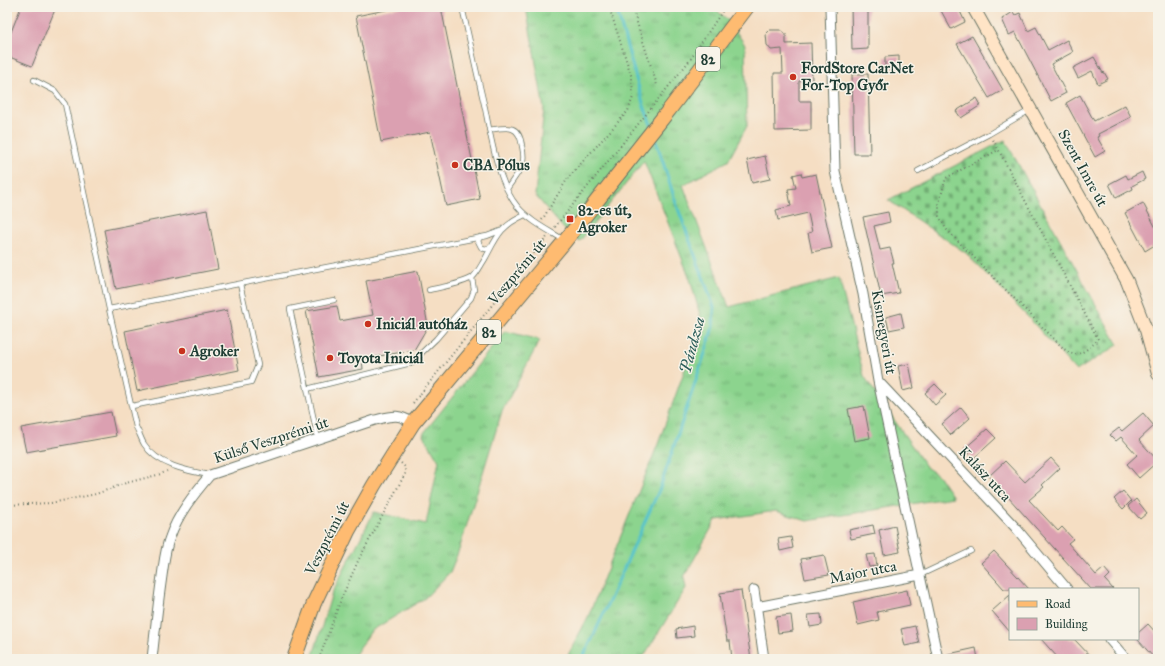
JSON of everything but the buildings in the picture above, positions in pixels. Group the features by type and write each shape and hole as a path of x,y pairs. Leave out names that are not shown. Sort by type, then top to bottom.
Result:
{"main road":[{"name":"Veszprémi út","path":"294,659 314,603 329,569 348,531 393,455 408,420 566,241 669,110 747,7"},
{"name":"Szent Imre út","path":"973,7 1127,281 1155,349 1158,374"}],"street":[{"name":"Kismegyeri út","path":"830,7 835,171 864,294 878,381 938,659"},
{"name":"Kalász utca","path":"878,381 1015,527 1066,588"},
{"name":"Külső Veszprémi út","path":"152,659 164,559 170,537 182,511 210,475 375,420 392,416 408,420"},
{"name":"Major utca","path":"756,607 920,575"},
{"path":"754,590 764,659"},
{"path":"1110,640 1126,659"}],"lane":[{"path":"462,7 489,130 502,177 507,189 516,205 524,215 566,241"},
{"path":"34,80 55,91 65,104 136,427 144,444 158,459 176,466 210,475"},
{"path":"918,170 989,134 1031,109"},
{"path":"489,130 509,128 517,131 521,138 524,155 523,163 507,189"},
{"path":"429,290 472,278 500,231 514,219 524,215"},
{"path":"109,309 480,237 500,231"},
{"path":"480,237 478,243 481,247 487,249 491,247"},
{"path":"307,389 411,362 436,339 471,298 474,290 472,278"},
{"path":"132,406 251,382 258,365 240,284"},
{"path":"318,439 290,309 334,300"},
{"name":"Major utca","path":"920,575 971,551"}],"path":[{"path":"540,224 568,178 628,111 633,97 632,78 609,7"},
{"path":"632,7 657,85"},
{"path":"408,420 418,396 690,60 726,7"},
{"path":"989,134 998,150 1098,339 1094,344 1077,355 1064,349 946,229 939,216 939,203 946,178 998,150"},
{"path":"319,659 341,599 359,559 405,474 404,467 393,455"},
{"path":"7,505 51,503 96,494 126,483 161,474 176,466"}],"green space":[{"path":"526,7 713,7 729,21 745,45 747,126 728,161 683,185 729,307 839,278 864,376 927,468 938,475 953,497 807,521 776,511 716,520 684,577 686,588 642,659 566,659 588,617 658,444 702,322 690,279 644,161 580,241 564,229 535,195 544,109"},
{"path":"1005,140 1118,345 1076,371 1030,319 966,253 888,200"},
{"path":"505,331 540,340 502,411 459,550 450,572 425,598 371,631 352,659 312,659 332,593 374,512 426,524 439,461 423,434"}],"waterway":[{"name":"Pándzsa","path":"616,7 643,103 651,125"},
{"name":"Pándzsa","path":"582,659 660,488 713,326 714,307 676,203 654,134"}],"place":[{"name":"FordStore CarNet For-Top Győr","path":"793,77"},
{"name":"CBA Pólus","path":"455,165"},
{"name":"82-es út, Agroker","path":"570,219"},
{"name":"Iniciál autóház","path":"368,324"},
{"name":"Agroker","path":"182,351"},
{"name":"Toyota Iniciál","path":"330,358"}]}
